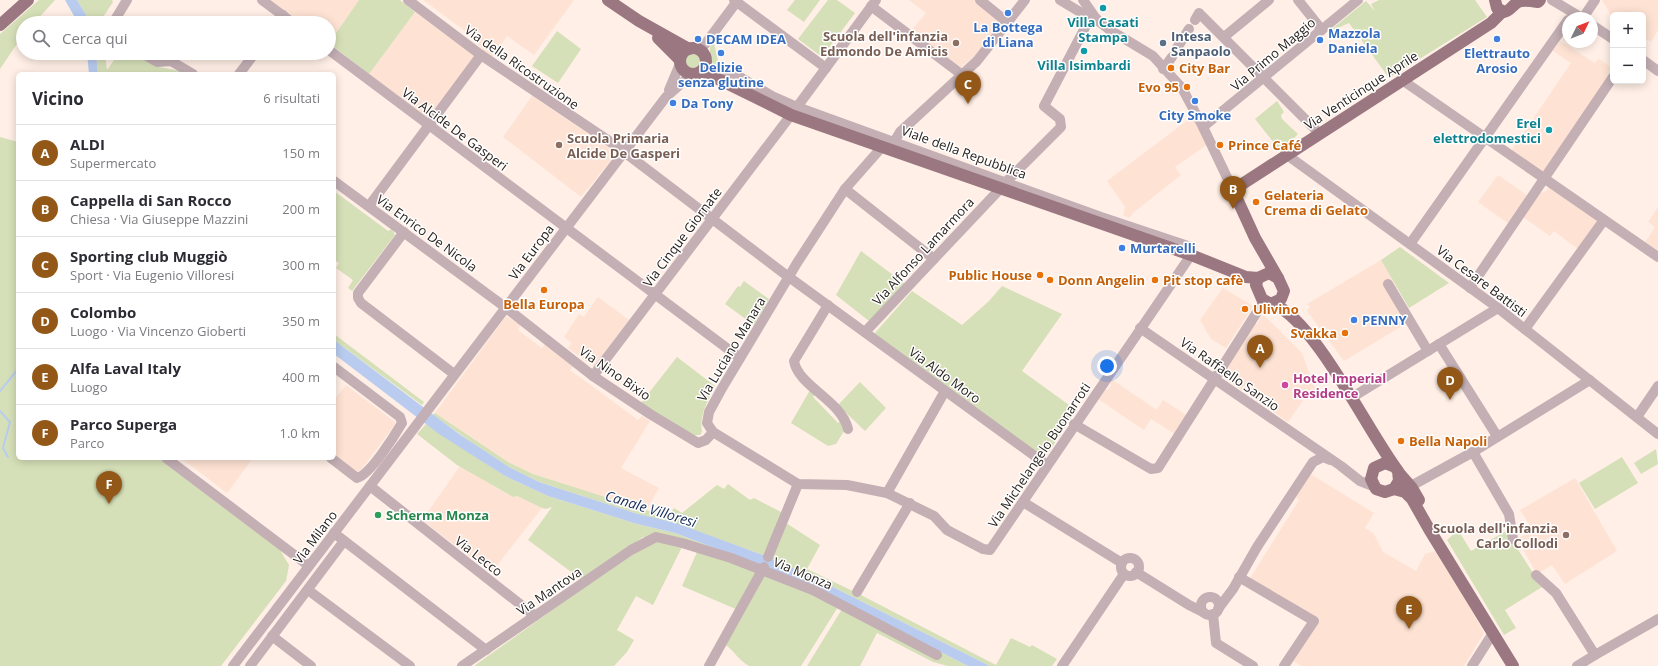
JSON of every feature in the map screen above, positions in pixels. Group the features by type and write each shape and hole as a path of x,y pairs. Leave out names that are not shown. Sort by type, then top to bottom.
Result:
{"main road":[{"path":"0,25 28,0"},
{"path":"608,0 639,21 703,54 700,69 685,71 680,62 639,21"},
{"path":"1495,0 1497,8 1502,12"},
{"name":"Via Venticinque Aprile","path":"1233,190 1491,23 1502,12 1509,11 1519,1 1527,0 1538,2 1540,0"},
{"path":"680,62 683,53 694,50"},
{"name":"Viale della Repubblica","path":"700,69 726,77 764,102"},
{"name":"Viale della Repubblica","path":"700,69 764,102 794,111 882,147 1003,185 1246,277 1260,277"},
{"path":"1233,190 1256,240 1283,287 1284,294 1305,331 1325,357 1397,470 1411,486 1444,552"},
{"path":"1256,240 1264,263 1256,285 1266,300 1281,299 1284,294"},
{"name":"Viale della Repubblica","path":"1221,268 1266,300 1286,311 1305,331"},
{"path":"1260,277 1269,273 1278,278"},
{"path":"1368,425 1378,449 1375,468 1371,479 1373,486 1383,492 1394,489 1403,491 1412,499 1513,666"},
{"path":"1375,468 1387,464 1397,470 1399,482 1394,489"}],"street":[{"path":"117,16 127,0"},
{"path":"262,0 277,16"},
{"name":"Via della Ricostruzione","path":"408,0 482,55 624,152 712,219"},
{"path":"980,0 1007,22"},
{"path":"894,142 900,132 961,74 977,61 1025,0"},
{"path":"1060,0 1094,19 1150,54 1182,88 1203,126 1233,190"},
{"path":"1083,0 1094,19"},
{"path":"1224,37 1269,0"},
{"path":"1298,0 1322,30"},
{"name":"Via Primo Maggio","path":"1203,126 1264,78 1358,0"},
{"path":"1552,0 1565,12"},
{"path":"1587,12 1595,0"},
{"path":"694,50 736,1 826,68"},
{"path":"873,3 961,74"},
{"name":"Via Cinque Giornate","path":"593,376 794,111 873,3"},
{"path":"1195,20 1199,13 1319,133"},
{"name":"Via Alfonso Lamarmora","path":"865,332 1003,185 1061,127 1060,119 1044,106 1094,19"},
{"path":"1177,48 1189,29"},
{"path":"1410,244 1562,29"},
{"path":"1598,29 1610,37"},
{"name":"Via Alcide De Gasperi","path":"336,55 740,358"},
{"path":"369,206 482,55"},
{"path":"1163,69 1172,57"},
{"path":"154,60 158,62 172,62 190,72"},
{"path":"241,72 250,60"},
{"name":"Via Europa","path":"666,97 680,62"},
{"path":"1646,62 1658,71"},
{"name":"Via Europa","path":"418,423 666,97 700,69"},
{"name":"Viale della Repubblica","path":"726,77 735,74 794,111 894,142 1003,185"},
{"path":"1402,80 1658,257"},
{"path":"1470,288 1610,82"},
{"name":"Via Luciano Manara","path":"713,432 709,428 707,417 740,358 789,276 845,189 882,147"},
{"name":"Via Cesare Battisti","path":"1287,155 1498,308 1658,434"},
{"name":"Via Enrico De Nicola","path":"336,181 505,307"},
{"path":"845,189 934,259"},
{"name":"Via Aldo Moro","path":"712,219 945,392 1047,465"},
{"path":"1525,329 1604,220"},
{"path":"404,232 358,293 358,298 361,303 454,374"},
{"name":"Via Michelangelo Buonarroti","path":"910,503 934,516 947,530 983,548 990,550 994,547 1074,424 1191,255"},
{"path":"1388,284 1428,351"},
{"path":"1074,424 1151,469 1160,467 1214,379 1266,300"},
{"path":"828,305 794,361 798,372 843,415 848,429"},
{"name":"Via Nino Bixio","path":"505,307 593,376 689,439 698,443 706,440 713,432"},
{"path":"1351,398 1498,308"},
{"name":"Via Raffaello Sanzio","path":"1140,328 1360,481 1373,486"},
{"path":"1439,344 1497,436"},
{"path":"334,460 357,478 366,472 402,423 400,417 336,369"},
{"path":"1411,486 1428,478 1472,452 1590,380"},
{"path":"1637,417 1658,386"},
{"path":"887,493 945,392"},
{"name":"Via Milano","path":"233,666 418,423"},
{"path":"713,432 798,484 847,485 887,493 910,503 857,592"},
{"path":"1136,572 1208,615 1216,612 1233,589 1237,580 1313,462 1313,451 1305,442"},
{"path":"1472,452 1509,514 1513,539"},
{"path":"1313,462 1323,458 1333,461"},
{"path":"169,460 309,566"},
{"path":"1352,474 1362,476 1375,468"},
{"path":"1419,500 1428,478"},
{"path":"709,666 765,565 798,484"},
{"name":"Via Lecco","path":"370,486 536,616"},
{"path":"1022,502 1122,563"},
{"path":"334,533 486,650"},
{"name":"Via Monza","path":"651,538 663,538 731,558 765,565 937,655"},
{"name":"Via Mantova","path":"462,666 611,563 651,538"},
{"name":"Via Milano","path":"250,666 344,541"},
{"path":"1127,558 1134,559 1138,565 1136,572 1132,575 1124,574 1121,569 1122,563 1127,558"},
{"path":"1062,666 1124,574"},
{"path":"1536,575 1556,594 1595,655"},
{"path":"1178,598 1208,598 1225,593 1237,580"},
{"path":"1237,580 1314,621 1284,666"},
{"path":"308,590 410,666"},
{"path":"1208,598 1218,603 1216,612 1216,643 1253,666"},
{"path":"1203,612 1201,604 1208,598"},
{"path":"1577,666 1658,619"},
{"path":"1472,666 1493,633"},
{"path":"272,636 311,666"}],"shaded area":[{"path":"271,0 359,0 336,32 336,16 293,16"},
{"path":"423,0 574,0 534,55 507,36 492,57 485,53 472,36"},
{"name":"Scuola dell'infanzia Edmondo De Amicis","path":"909,0 974,0 1001,22 977,54 961,67 911,31 926,13"},
{"path":"1602,0 1658,0 1658,30 1651,42 1646,39 1646,12 1610,13"},
{"path":"415,12 476,56 428,120 369,74"},
{"path":"1560,41 1562,42 1562,48 1571,48 1595,63 1598,59 1601,60 1610,67 1610,73 1543,173 1511,151 1571,63 1553,51"},
{"name":"Scuola Primaria Alcide De Gasperi","path":"532,96 617,153 581,197 503,137"},
{"path":"1192,117 1208,144 1175,167 1181,175 1134,212 1129,218 1123,215 1125,207 1107,181"},
{"path":"1498,175 1528,196 1509,224 1478,202"},
{"path":"1549,187 1597,219 1598,223 1579,250 1554,231 1550,236 1523,217 1540,193 1546,191"},
{"path":"1658,207 1658,251 1645,242 1655,227 1648,222"},
{"path":"1381,260 1397,288 1388,294 1407,323 1344,361 1307,311 1310,307 1307,304"},
{"path":"1223,288 1253,306 1226,348 1211,339 1200,320"},
{"path":"598,297 629,320 594,367 568,348 572,343 564,337 579,314 584,317"},
{"path":"1263,314 1302,353 1318,397 1309,392 1288,422 1221,376 1254,322 1257,324"},
{"path":"506,316 521,325 518,330 542,348 545,344 574,365 570,370 638,420 642,416 650,421 621,468 659,488 646,511 533,474 508,462 435,413"},
{"path":"1111,379 1157,410 1163,400 1186,415 1175,434 1151,419 1144,430 1098,399 1104,390 1108,390 1111,386"},
{"path":"346,385 395,422 394,426 360,471 355,472 336,458 336,398"},
{"path":"184,460 251,460 227,493"},
{"path":"460,466 512,497 517,496 542,508 491,573 422,520"},
{"path":"1309,473 1374,513 1365,528 1374,534 1383,552 1416,571 1425,554 1438,550 1484,633 1464,666 1301,666 1293,661 1317,620 1249,580 1299,500 1295,496"},
{"name":"Scuola dell'infanzia Carlo Collodi","path":"1575,478 1617,551 1565,584 1552,565 1537,574 1517,539 1533,530 1520,510"}],"green space":[{"path":"39,0 55,0 40,16 21,16"},
{"path":"77,0 112,0 113,2 104,16 87,16"},
{"path":"359,0 400,0 415,12 369,74 336,48 336,33"},
{"path":"795,0 820,0 804,22 787,10"},
{"path":"828,0 837,0 855,13 822,57 798,39"},
{"path":"1379,0 1475,0 1487,17 1389,78 1349,23 1327,33 1366,1 1375,11 1371,4"},
{"path":"16,20 16,45 0,69 0,34"},
{"path":"557,31 581,49 558,83 532,66"},
{"path":"713,39 719,65 727,70 726,73 709,61 710,48"},
{"path":"693,53 700,58 701,61 696,68 693,69 686,64 685,61 690,54"},
{"path":"97,60 106,60 107,70 114,60 147,60 154,66 181,72 98,72"},
{"path":"1277,101 1284,112 1281,115 1282,119 1298,134 1281,152 1255,119"},
{"path":"0,137 16,141 16,460 161,460 280,550 289,565 286,581 221,666 0,666"},
{"path":"336,192 388,231 392,229 395,235 352,291 348,288 353,280 336,268 339,263 336,261"},
{"path":"1400,247 1449,283 1409,308 1381,260"},
{"path":"861,251 905,284 869,321 836,295"},
{"path":"744,281 769,299 754,325 725,304 738,286 740,287"},
{"path":"1002,286 1062,314 1022,371 1076,410 1047,455 1042,456 874,334 912,291 962,325 989,301"},
{"path":"336,336 424,402 422,405 336,341"},
{"path":"677,357 715,386 703,414 701,426 702,432 700,435 691,435 641,403"},
{"path":"860,382 886,408 865,431 838,405"},
{"path":"810,390 815,395 813,397 838,423 841,420 844,431 836,444 828,446 791,423"},
{"path":"435,413 508,462 533,474 668,517 674,508 682,513 717,485 724,489 728,484 750,500 754,498 783,513 786,523 820,545 807,569 859,594 996,665 1011,638 1030,647 1032,645 1057,659 1052,666 990,666 805,573 768,557 676,524 638,514 539,482 509,467 478,447 433,415"},
{"path":"426,424 505,476 548,496 637,524 675,533 802,581 968,666 948,666 933,662 877,633 860,666 807,666 842,609 838,607 801,666 749,666 723,643 738,610 682,586 697,552 682,547 653,605 636,596 617,630 634,640 627,652 614,666 474,666 632,553 657,540 643,537 582,580 528,540 552,507 546,509 542,508 517,496 513,497 457,465 417,434"},
{"path":"1656,449 1658,464 1641,474 1634,463"},
{"path":"1622,457 1638,483 1595,509 1579,483"},
{"path":"1458,530 1471,551 1506,531 1542,587 1505,610 1516,628 1504,635 1447,540"}],"water":[{"path":"65,0 77,0 87,16 74,16"},
{"path":"88,60 97,60 98,72 89,72"},
{"path":"336,342 459,434 509,467 539,482 638,514 676,523 768,557 805,573 990,666 968,666 802,581 675,533 637,524 548,496 505,476 439,434 336,356"}],"waterway":[{"path":"0,391 16,371"},
{"path":"0,411 10,422 3,448 8,457"}],"place":[{"name":"Villa Casati Stampa","path":"1103,8"},
{"name":"La Bottega di Liana","path":"1008,13"},
{"name":"DECAM IDEA","path":"698,39"},
{"name":"Elettrauto Arosio","path":"1497,39"},
{"name":"Mazzola Daniela","path":"1320,40"},
{"name":"Scuola dell'infanzia Edmondo De Amicis","path":"956,43"},
{"name":"Intesa Sanpaolo","path":"1163,43"},
{"name":"Villa Isimbardi","path":"1084,51"},
{"name":"Delizie senza glutine","path":"721,53"},
{"name":"City Bar","path":"1171,68"},
{"name":"Evo 95","path":"1187,87"},
{"name":"City Smoke","path":"1195,101"},
{"name":"Da Tony","path":"673,103"},
{"name":"Sporting club Muggiò","path":"968,104"},
{"name":"Erel elettrodomestici","path":"1549,130"},
{"name":"Scuola Primaria Alcide De Gasperi","path":"559,145"},
{"name":"Prince Café","path":"1220,145"},
{"name":"Gelateria Crema di Gelato","path":"1256,202"},
{"name":"Cappella di San Rocco","path":"1233,209"},
{"name":"Murtarelli","path":"1122,248"},
{"name":"Public House","path":"1040,275"},
{"name":"Donn Angelin","path":"1050,280"},
{"name":"Pit stop cafè","path":"1155,280"},
{"name":"Bella Europa","path":"544,290"},
{"name":"Ulivino","path":"1245,309"},
{"name":"PENNY","path":"1354,320"},
{"name":"Svakka","path":"1345,333"},
{"name":"ALDI","path":"1260,368"},
{"name":"Hotel Imperial Residence","path":"1285,385"},
{"name":"Colombo","path":"1450,400"},
{"name":"Bella Napoli","path":"1401,441"},
{"name":"Parco Superga","path":"109,504"},
{"name":"Scherma Monza","path":"378,515"},
{"name":"Scuola dell'infanzia Carlo Collodi","path":"1566,535"},
{"name":"Alfa Laval Italy","path":"1409,629"}],"water label":[{"name":"Canale Villoresi","path":"651,509"}]}
